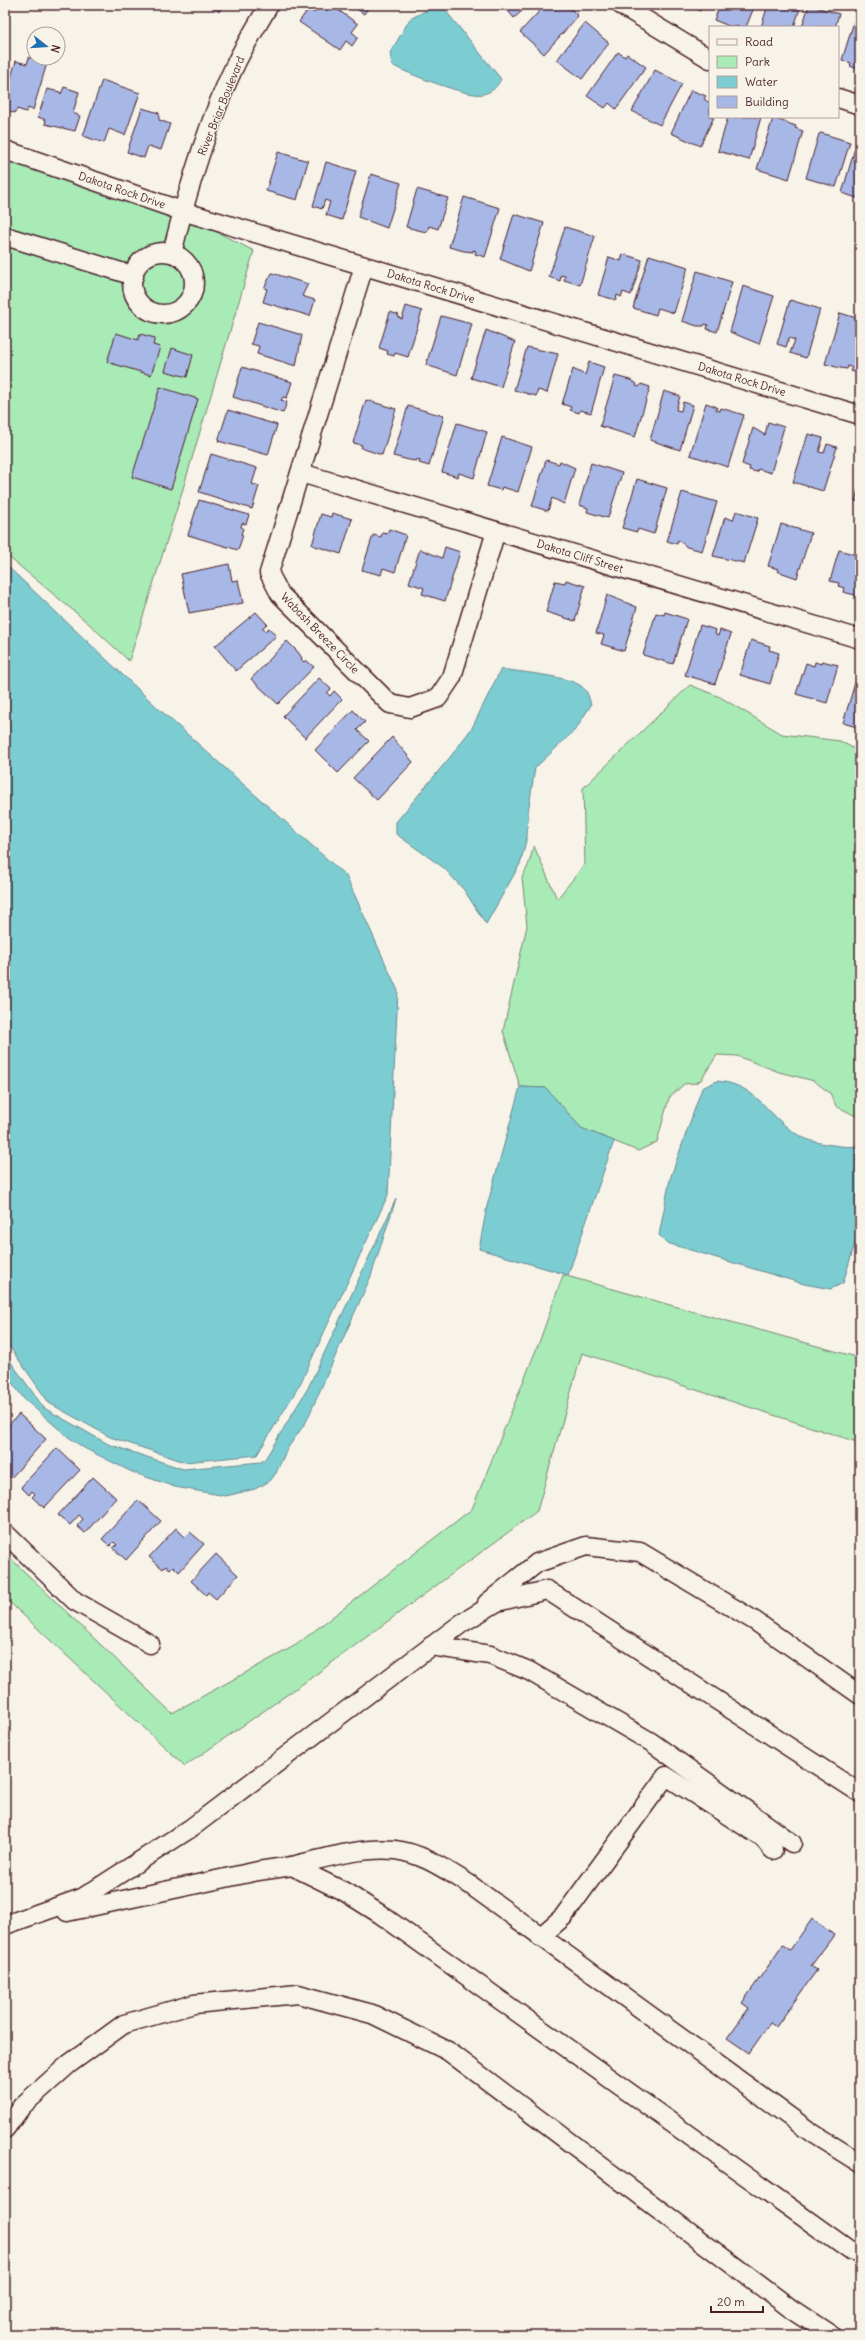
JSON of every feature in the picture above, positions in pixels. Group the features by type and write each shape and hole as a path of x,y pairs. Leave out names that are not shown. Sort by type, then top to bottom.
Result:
{"street":[{"name":"River Briar Boulevard","path":"172,253 182,211 213,122 236,63 269,5"},
{"path":"621,5 709,58"},
{"path":"839,98 860,105"},
{"name":"Dakota Rock Drive","path":"5,150 182,211 860,415"},
{"path":"5,236 134,276"},
{"path":"157,252 172,253 185,260 191,268 194,277 191,297 176,311 165,313 155,312 146,308 138,301 134,291 134,276 140,262 148,256 157,252"},
{"name":"Wabash Breeze Circle","path":"364,266 301,473 275,547 269,573 280,594 390,704 410,708 438,698 452,677 496,531"},
{"name":"Dakota Cliff Street","path":"301,473 860,639"},
{"path":"5,1533 75,1601 150,1644"},
{"path":"5,1925 82,1898 191,1828 462,1623 537,1562 586,1546 640,1552 755,1621 860,1695"},
{"path":"462,1623 497,1602 547,1590 860,1793"},
{"path":"431,1646 490,1655 529,1670 650,1742 792,1843"},
{"path":"540,1937 563,1917 666,1776 763,1838 773,1850"},
{"path":"5,1925 258,1871 292,1866 372,1850 396,1850 438,1865 469,1884 812,2133 860,2163"},
{"path":"292,1866 345,1892 380,1914 852,2252 860,2251"},
{"path":"5,2129 22,2106 57,2074 124,2024 194,2004 298,1994 372,2014 448,2051 790,2308 831,2335"}],"green space":[{"path":"5,160 211,229 254,251 179,502 129,661 87,622 5,554"},
{"path":"690,685 720,697 782,734 840,741 860,752 860,1118 836,1106 830,1093 814,1081 779,1072 737,1056 717,1055 701,1080 696,1083 684,1084 669,1098 657,1142 638,1151 581,1128 546,1088 520,1087 503,1031 527,926 522,877 528,866 534,846 557,899 585,864 583,788"},
{"path":"563,1275 860,1358 860,1443 582,1353 537,1511 311,1678 185,1766 5,1598 5,1553 172,1713 296,1645 472,1509 540,1340"}],"water":[{"path":"437,5 441,5 501,79 492,90 483,94 476,94 452,89 423,79 392,65 390,53 410,19"},
{"path":"5,564 159,709 346,876 398,991 388,1195 300,1384 257,1455 185,1462 110,1437 49,1403 5,1340"},
{"path":"501,669 555,677 575,683 585,690 591,705 576,729 535,768 528,812 527,837 520,864 486,924 464,890 444,868 396,834 396,822 451,756 472,728"},
{"path":"717,1081 732,1084 753,1095 789,1129 804,1138 829,1145 849,1147 860,1145 860,1227 843,1283 831,1289 804,1284 667,1243 659,1235 670,1179 702,1088"},
{"path":"520,1087 546,1088 581,1128 614,1141 568,1275 479,1249 487,1206"},
{"path":"396,1199 371,1276 306,1422 287,1449 276,1473 270,1481 255,1489 226,1496 175,1487 132,1472 84,1448 67,1436 24,1399 5,1373 5,1354 44,1408 108,1444 183,1469 261,1462 265,1459 308,1388"}],"building":[{"path":"209,5 223,5 219,12"},
{"path":"321,5 331,5 358,24 352,32 358,37 352,46 346,41 340,50 299,22 309,8 314,13"},
{"path":"351,5 370,5 364,14"},
{"path":"503,5 529,5 514,18"},
{"path":"545,5 567,5 578,16 544,54 520,32"},
{"path":"689,5 703,5 700,11"},
{"path":"720,5 755,5 746,26 729,26 714,20"},
{"path":"768,5 801,5 794,26 761,26"},
{"path":"809,5 839,14 835,26 802,26"},
{"path":"856,15 860,16 860,70 850,66 851,63 842,60"},
{"path":"585,23 609,43 582,79 557,60"},
{"path":"618,52 625,57 627,54 646,67 616,109 609,103 605,108 587,96"},
{"path":"16,61 26,64 26,66 46,66 33,110 28,108 26,112 17,109 15,113 5,110 5,89 7,90"},
{"path":"655,70 682,84 660,125 632,111"},
{"path":"102,80 140,93 125,135 109,129 104,143 83,136"},
{"path":"64,87 79,92 73,113 80,116 75,131 45,124 46,120 38,117 47,89 60,92 61,94"},
{"path":"691,90 706,96 704,99 709,102 709,118 714,118 700,146 671,133"},
{"path":"142,108 159,113 159,120 170,124 161,150 148,146 144,158 127,152"},
{"path":"728,118 761,118 749,160 718,151"},
{"path":"773,118 796,126 795,128 803,131 789,179 757,169"},
{"path":"821,133 850,142 836,187 806,178 819,134"},
{"path":"855,148 860,149 860,199 842,193"},
{"path":"278,152 308,161 297,200 266,191"},
{"path":"326,162 356,171 342,220 326,215 330,202 325,200 322,209 313,206"},
{"path":"371,174 401,183 387,228 358,217"},
{"path":"417,189 448,198 438,229 429,226 427,232 406,227"},
{"path":"464,197 500,208 485,257 475,254 476,251 473,250 473,252 464,251 449,247"},
{"path":"514,214 544,223 529,271 500,259"},
{"path":"565,227 595,236 580,285 564,280 565,276 561,275 560,281 549,277"},
{"path":"623,254 642,260 631,295 623,292 621,297 617,295 616,300 598,295 609,257 621,261"},
{"path":"649,255 688,267 674,313 658,308 656,315 633,308"},
{"path":"697,271 732,282 717,332 707,329 708,325 705,324 704,326 697,326 682,321"},
{"path":"272,273 308,284 302,296 315,300 310,316 263,302 267,289 264,288"},
{"path":"743,286 774,296 759,344 730,332"},
{"path":"790,300 820,309 806,358 790,353 795,340 789,338 786,347 777,344"},
{"path":"406,306 422,311 408,357 395,353 394,356 387,354 388,351 379,348 390,312 399,315 398,317 402,319"},
{"path":"840,313 860,319 860,374 851,371 852,368 848,366 847,369 825,364"},
{"path":"441,316 472,324 457,375 426,365"},
{"path":"258,322 302,335 296,366 257,354 259,346 251,344"},
{"path":"486,330 515,342 501,387 471,378"},
{"path":"116,333 138,340 140,334 155,338 153,345 160,347 151,375 107,362"},
{"path":"527,347 558,354 547,393 538,390 536,396 514,390"},
{"path":"172,348 193,355 187,377 165,371"},
{"path":"589,362 604,367 591,413 580,410 579,413 570,410 571,407 562,404 573,369 585,375"},
{"path":"242,367 292,382 287,398 283,397 281,400 287,402 283,413 233,397"},
{"path":"615,376 630,380 639,387 641,384 650,387 635,437 600,426"},
{"path":"160,387 198,399 171,489 132,477"},
{"path":"664,391 680,396 676,410 681,411 683,402 693,405 680,450 650,440"},
{"path":"366,400 396,409 382,455 361,448 362,445 353,443"},
{"path":"706,403 717,407 716,410 720,411 721,408 744,415 728,467 690,455"},
{"path":"408,406 444,416 429,466 419,463 420,460 409,460 393,456"},
{"path":"228,410 277,425 268,455 218,441"},
{"path":"768,422 784,427 771,473 758,469 757,472 749,470 750,467 742,464 753,428 765,435"},
{"path":"457,423 487,432 474,478 459,473 458,477 442,472"},
{"path":"808,434 823,438 819,452 824,453 827,444 837,447 823,491 793,482"},
{"path":"502,437 532,447 518,492 502,487 501,490 487,486"},
{"path":"211,454 257,468 252,484 259,486 252,509 199,492"},
{"path":"546,460 559,464 560,461 575,468 564,504 552,498 548,511 532,506"},
{"path":"591,463 622,473 608,518 587,512 588,508 579,505"},
{"path":"637,479 667,488 654,534 638,529 637,532 622,528"},
{"path":"860,482 860,502 855,501"},
{"path":"682,492 717,502 702,551 687,547 678,540 677,544 667,541"},
{"path":"199,500 249,515 246,524 242,523 241,527 243,528 241,535 243,535 238,550 188,535"},
{"path":"736,511 758,518 744,563 713,556 725,517 733,520"},
{"path":"332,513 352,519 341,554 312,545 321,514 331,517"},
{"path":"781,524 811,533 797,578 768,566"},
{"path":"389,529 406,535 395,572 383,568 381,575 362,570 373,535 381,537 382,533 387,534"},
{"path":"445,547 460,552 445,601 422,594 424,588 409,583 420,549 442,558"},
{"path":"839,550 860,556 859,596 843,592 844,588 838,586 839,583 830,581"},
{"path":"229,564 232,581 238,580 243,603 189,613 181,574"},
{"path":"566,580 585,586 575,621 546,612 555,581 565,583"},
{"path":"607,595 637,607 624,651 601,644 604,635 596,633"},
{"path":"256,612 267,624 262,628 265,631 269,628 276,636 236,671 215,646"},
{"path":"665,612 687,619 673,664 643,655 656,613 664,615"},
{"path":"700,625 716,630 715,634 718,636 720,630 731,634 715,684 685,675"},
{"path":"751,640 770,646 769,650 779,653 770,684 740,675"},
{"path":"287,641 298,652 304,662 306,660 314,667 278,704 251,679"},
{"path":"822,661 838,665 827,703 796,694 806,663 814,666 815,662 821,664"},
{"path":"858,673 860,673 860,728 843,723"},
{"path":"319,678 331,689 327,693 330,696 334,691 342,699 305,738 283,716"},
{"path":"353,710 365,722 357,730 369,741 338,773 315,750"},
{"path":"392,737 413,762 377,800 353,778"},
{"path":"19,1414 46,1439 11,1478 5,1472 5,1429"},
{"path":"57,1448 80,1470 44,1508 32,1497 35,1494 32,1491 29,1495 21,1487"},
{"path":"93,1477 116,1498 85,1533 77,1526 83,1519 79,1515 70,1525 58,1515"},
{"path":"138,1500 161,1521 126,1560 113,1548 117,1545 114,1542 110,1546 102,1539"},
{"path":"176,1528 185,1537 190,1532 204,1544 179,1572 173,1566 170,1569 166,1566 163,1569 149,1557"},
{"path":"216,1554 238,1575 216,1599 208,1592 206,1595 191,1581"},
{"path":"812,1919 834,1935 811,1966 817,1970 776,2027 770,2023 749,2053 727,2038 749,2008 742,2003 783,1945 790,1950"}]}
